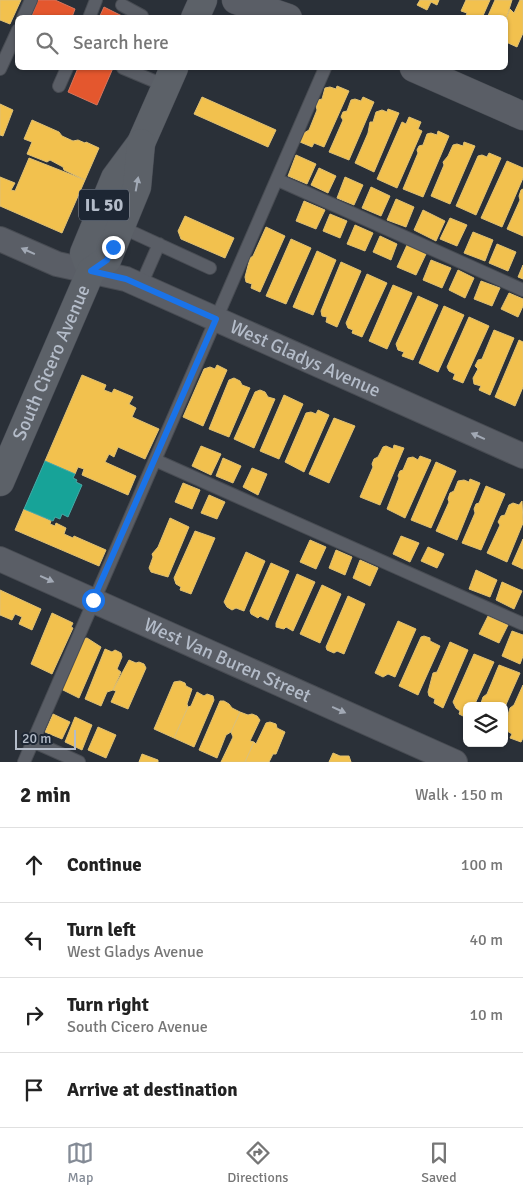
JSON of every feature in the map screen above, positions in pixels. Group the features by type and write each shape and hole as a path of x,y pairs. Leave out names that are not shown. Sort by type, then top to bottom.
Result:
{"main road":[{"path":"196,15 203,0"},
{"name":"South Cicero Avenue","path":"91,271 84,253 115,178 140,143 170,77"},
{"name":"South Cicero Avenue","path":"0,482 91,271 107,260 121,227 137,187 140,143"}],"street":[{"path":"236,0 279,15"},
{"path":"419,70 523,116"},
{"name":"West Gladys Avenue","path":"0,239 57,264 126,279 141,285 523,456"},
{"name":"West Van Buren Street","path":"0,559 455,762"}],"lane":[{"path":"24,15 31,0"},
{"path":"89,15 96,0"},
{"path":"110,0 123,3 141,15"},
{"path":"0,69 15,36"},
{"path":"59,86 66,70"},
{"path":"134,70 170,77"},
{"path":"24,762 324,70"},
{"path":"278,180 523,290"},
{"path":"121,227 210,268"},
{"path":"141,285 159,244"},
{"path":"155,460 523,624"},
{"path":"32,741 79,762"}],"building: Homes":[{"path":"0,0 21,0 10,24 0,20"},
{"path":"420,0 439,0 437,5 431,2 427,10 417,5"},
{"path":"466,0 490,0 483,15 466,15 467,13 461,11"},
{"path":"495,0 512,0 507,15 488,15"},
{"path":"520,0 523,0 523,33 517,47 508,43 508,15 510,9 514,13"},
{"path":"337,86 349,91 324,147 314,143 312,147 300,142 304,133 309,130 317,110 318,100 322,99 325,88 336,89"},
{"path":"202,97 276,130 268,147 194,114"},
{"path":"363,97 374,102 349,160 329,152 343,120 341,117 343,112 347,111 351,100 361,101"},
{"path":"0,104 13,110 3,136 0,135"},
{"path":"388,109 399,113 374,172 355,163 368,133 370,122 373,122 376,112 382,110 387,112"},
{"path":"409,117 421,122 418,129 422,131 397,188 377,179 402,122 406,124"},
{"path":"32,120 59,132 62,136 73,141 86,142 99,148 85,180 64,170 63,167 50,160 47,162 27,154 32,142 24,139"},
{"path":"438,131 449,136 423,197 403,189 418,153 419,146 423,145 427,134 437,135"},
{"path":"464,142 475,146 450,204 431,196 444,165 443,162 453,145 463,146"},
{"path":"489,153 501,158 476,215 456,206 478,156 487,157"},
{"path":"296,155 316,164 307,184 288,176"},
{"path":"29,158 85,180 62,233 0,206 0,177 15,183 11,190 15,191"},
{"path":"507,161 523,168 523,178 502,227 481,218"},
{"path":"319,168 336,176 328,193 311,185"},
{"path":"345,177 363,185 354,205 337,198"},
{"path":"371,187 390,196 381,216 362,208"},
{"path":"523,189 523,236 507,229"},
{"path":"396,199 414,207 406,227 387,220"},
{"path":"304,201 325,210 316,229 296,221"},
{"path":"423,210 445,221 436,241 414,230"},
{"path":"330,214 347,221 340,238 323,231"},
{"path":"185,216 234,238 225,258 181,239 178,231"},
{"path":"450,218 467,225 457,246 440,239"},
{"path":"355,225 373,233 365,251 347,244"},
{"path":"266,227 285,236 260,292 251,288 252,284 246,282 245,277 250,258 253,256"},
{"path":"473,232 493,240 485,261 464,253"},
{"path":"380,236 397,244 391,260 373,252"},
{"path":"291,239 311,248 286,304 266,296"},
{"path":"497,244 516,252 508,271 489,263"},
{"path":"407,245 426,254 416,275 397,267"},
{"path":"317,251 336,260 313,315 293,307"},
{"path":"431,260 451,268 442,288 423,280"},
{"path":"341,262 361,271 337,327 326,322 327,317 322,316 321,311"},
{"path":"523,265 523,279 518,277"},
{"path":"458,270 474,278 465,298 449,290"},
{"path":"367,274 387,283 362,337 352,333 353,330 348,328 346,323"},
{"path":"481,281 500,288 492,306 474,299"},
{"path":"393,285 412,293 387,349 369,341"},
{"path":"509,293 523,299 523,306 518,317 501,309"},
{"path":"418,296 438,305 413,360 402,356 404,352 398,350 396,344"},
{"path":"444,306 464,315 438,372 419,363"},
{"path":"469,317 489,326 463,383 453,379 455,374 449,371 447,367"},
{"path":"494,330 514,338 490,395 479,390 481,386 474,384 473,378 478,369 475,366 478,360 482,359"},
{"path":"519,340 523,342 523,387 515,406 495,397"},
{"path":"217,365 227,370 203,426 183,417 204,369 210,367 215,369"},
{"path":"82,375 106,385 104,390 112,393 114,389 133,397 129,404 136,408 132,417 159,429 145,459 118,447 114,457 109,454 105,462 136,476 128,495 82,475 84,469 78,467 75,474 45,461"},
{"path":"234,378 240,381 242,385 250,388 229,437 209,429 229,380"},
{"path":"260,390 265,392 268,397 275,399 254,448 234,439 255,392"},
{"path":"284,395 303,404 279,459 260,451"},
{"path":"318,410 329,415 304,472 285,462 306,413 316,414"},
{"path":"334,418 355,426 329,483 309,474"},
{"path":"394,445 404,448 380,505 360,497 373,467 374,459 378,457 383,447 386,446 393,449"},
{"path":"201,446 221,454 211,475 192,466"},
{"path":"420,456 431,460 405,518 387,509 400,471 403,470 408,458 413,457 418,460"},
{"path":"223,458 241,466 233,483 216,476"},
{"path":"436,462 456,471 431,528 411,520"},
{"path":"252,468 267,474 258,495 243,487"},
{"path":"470,479 480,483 457,540 436,531 449,502 450,493 454,491 458,481 464,480 469,482"},
{"path":"183,483 200,490 192,509 175,502"},
{"path":"486,486 505,494 481,550 462,543 475,513 476,504 479,503"},
{"path":"209,495 225,502 217,519 201,513"},
{"path":"522,501 523,523 507,562 487,553 500,525 498,522 501,516 505,515 509,505 513,503 519,505"},
{"path":"24,509 51,521 50,524 55,526 56,523 66,528 64,534 73,538 74,536 106,550 99,566 15,530"},
{"path":"170,518 189,527 168,577 151,572 149,568 153,557 152,554 158,547"},
{"path":"195,531 215,538 191,594 180,590 181,587 176,584 174,578"},
{"path":"401,536 419,543 410,562 393,554"},
{"path":"523,539 523,569 512,564"},
{"path":"310,540 326,547 316,569 300,562"},
{"path":"428,547 444,554 437,568 421,561"},
{"path":"336,550 352,557 345,575 329,568"},
{"path":"246,552 265,561 244,611 236,608 232,610 224,602"},
{"path":"360,560 378,568 370,586 353,578"},
{"path":"271,563 289,571 268,620 260,616 258,618 251,614 250,611"},
{"path":"476,570 497,580 490,597 469,589"},
{"path":"297,574 315,582 293,631 286,627 284,629 276,627 276,623"},
{"path":"502,582 522,591 514,609 496,600"},
{"path":"322,585 341,594 320,643 300,634"},
{"path":"0,590 41,609 32,630 19,624 22,617 15,614 12,620 0,615"},
{"path":"348,596 365,604 344,654 337,651 334,653 327,650 326,647"},
{"path":"52,613 73,623 71,627 73,628 52,674 31,664"},
{"path":"488,616 508,625 499,643 479,634"},
{"path":"398,621 416,629 395,677 388,674 383,677 375,673"},
{"path":"512,631 523,635 523,656 520,664 502,656"},
{"path":"424,636 440,646 418,695 399,686 421,637"},
{"path":"87,638 101,647 79,698 61,689 83,639"},
{"path":"450,642 468,650 443,708 434,703 435,699 429,696 428,692 433,673 437,672"},
{"path":"105,649 121,653 122,657 117,669 121,672 113,690 107,692 101,706 85,699"},
{"path":"474,654 494,662 476,702 463,702 463,716 459,714 460,711 453,702"},
{"path":"129,660 144,664 146,668 128,709 111,702 116,691 113,690"},
{"path":"499,665 520,673 507,702 481,702 483,697 487,694"},
{"path":"180,681 192,689 187,704 188,707 174,738 154,729 174,682"},
{"path":"523,685 523,738 521,742 510,738 512,734 508,732 508,715 510,708 514,705"},
{"path":"197,692 204,696 207,694 213,696 214,700 194,747 174,738"},
{"path":"220,701 224,701 240,712 231,732 226,735 217,758 199,750"},
{"path":"240,712 257,716 260,720 250,741 254,742 245,762 221,762 233,737 231,732"},
{"path":"53,714 70,722 62,739 45,732"},
{"path":"75,717 92,725 82,750 65,742"},
{"path":"266,723 276,724 277,728 285,732 276,754 273,754 269,762 245,762 254,742 256,744"},
{"path":"98,727 116,735 106,758 88,750"},
{"path":"333,753 340,756 349,756 351,762 329,762"},
{"path":"142,754 158,760 158,762 139,762"}],"building: Shops":[{"path":"38,0 55,0 75,9 73,15 32,15"},
{"path":"104,7 120,15 100,15"},
{"path":"77,70 112,70 97,105 68,92"}],"building: Public":[{"path":"45,461 75,474 73,478 82,485 68,517 62,514 60,519 55,517 53,521 24,509"}],"route":[{"path":"93,600 216,319 126,279 91,271 107,260 113,247"}]}
